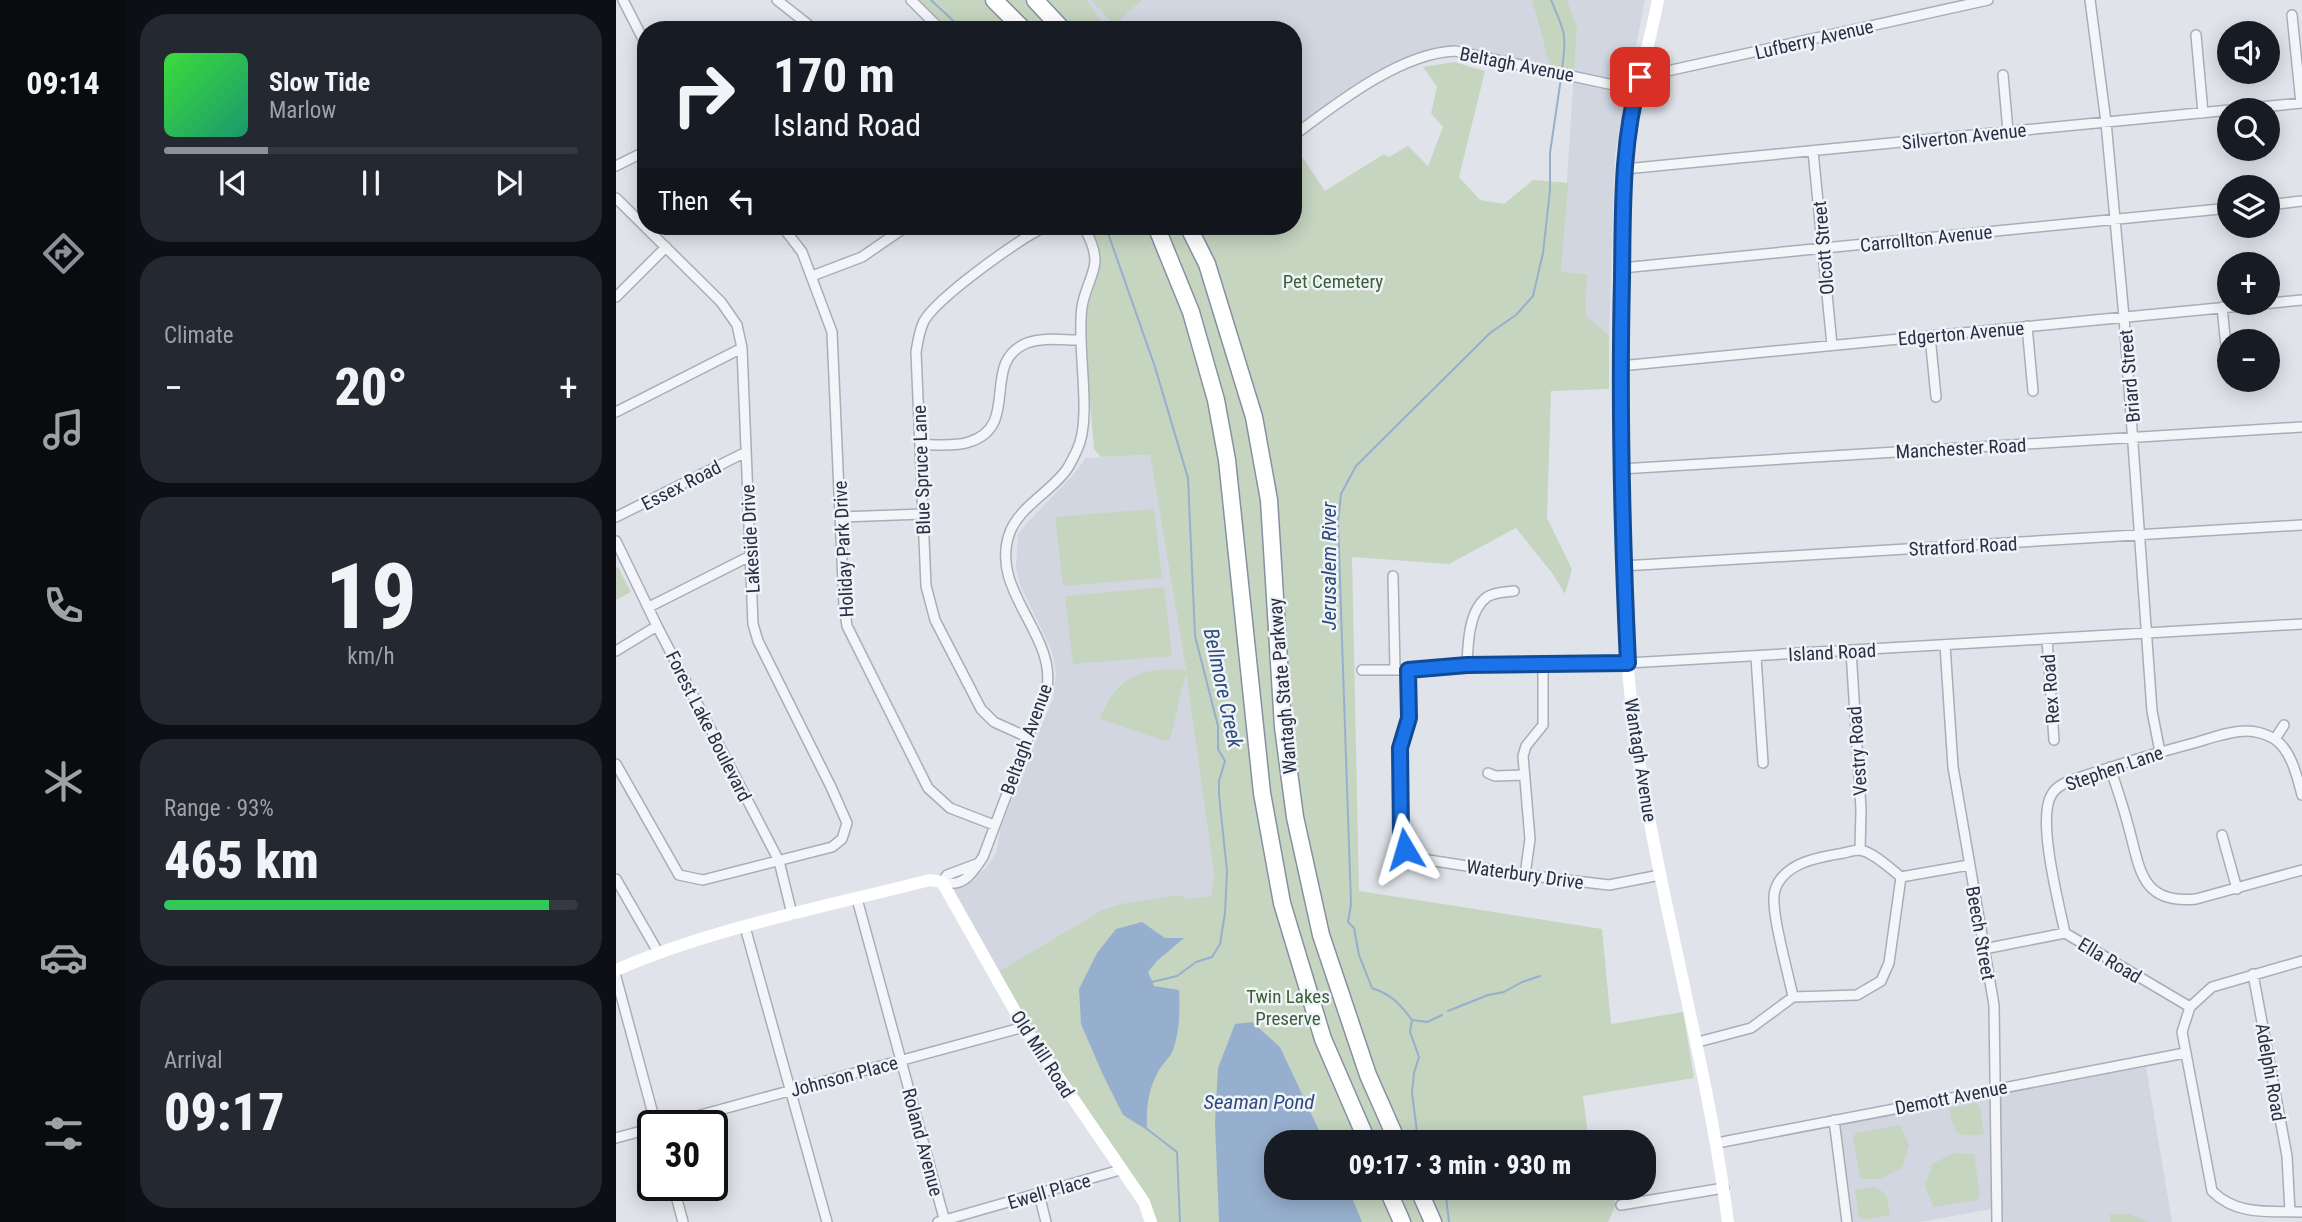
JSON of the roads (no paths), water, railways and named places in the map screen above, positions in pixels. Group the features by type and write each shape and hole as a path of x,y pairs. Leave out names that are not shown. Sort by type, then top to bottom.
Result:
{"highway":[{"path":"994,0 1015,21"},
{"path":"1035,0 1055,21"},
{"name":"Wantagh State Parkway","path":"1160,235 1191,312 1216,400 1227,460 1262,793 1282,903 1323,1039 1362,1130"},
{"name":"Wantagh State Parkway","path":"1192,235 1207,264 1254,417 1269,500 1283,727 1293,804 1321,935 1367,1075 1392,1130"},
{"path":"1392,1200 1402,1222"},
{"path":"1423,1200 1433,1222"}],"main road":[{"name":"Wantagh Avenue","path":"1658,0 1638,83 1625,169 1620,469 1628,663 1637,746 1661,875 1698,1042 1717,1143 1728,1222"},
{"path":"616,970 658,952 792,914 930,880 942,882"},
{"name":"Old Mill Road","path":"942,882 1024,1027 1144,1202 1151,1222"}],"street":[{"path":"623,0 637,27"},
{"path":"777,0 804,21"},
{"path":"911,0 932,21"},
{"name":"Lufberry Avenue","path":"1638,83 1988,0"},
{"name":"Briard Street","path":"2090,0 2106,122 2134,438 2153,718 2160,752"},
{"path":"2292,15 2301,103"},
{"path":"2196,35 2203,113"},
{"name":"Beltagh Avenue","path":"1302,129 1364,84 1438,51 1455,51 1565,74 1638,83"},
{"path":"2003,75 2008,131"},
{"name":"Silverton Avenue","path":"1625,169 2301,103"},
{"name":"Olcott Street","path":"1814,150 1832,345"},
{"path":"616,166 637,156"},
{"name":"Lakeside Drive","path":"616,198 637,219"},
{"path":"2280,204 2302,201"},
{"name":"Carrollton Avenue","path":"1622,268 2217,209"},
{"name":"Lakeside Drive","path":"654,235 721,302 737,325 742,348 753,624 758,642 847,823 842,839 832,847 779,862"},
{"name":"Holiday Park Drive","path":"789,235 802,252 832,332 847,626 928,788 950,808 994,825"},
{"name":"Blue Spruce Lane","path":"1027,737 994,722 981,709 935,620 926,586 916,352 919,333 936,305 1030,235"},
{"name":"Beltagh Avenue","path":"942,882 951,885 957,883 971,874 979,863 1045,696 1048,674 1044,654 1012,588 1007,549 1010,532 1019,518 1067,469 1080,446 1084,423 1080,340 1082,308 1095,260 1088,235"},
{"path":"812,276 862,257 894,236"},
{"path":"616,297 666,247"},
{"name":"Edgerton Avenue","path":"2280,302 2302,300"},
{"name":"Edgerton Avenue","path":"1620,366 2217,308"},
{"path":"2027,326 2033,391"},
{"path":"1930,336 1936,397"},
{"path":"920,445 968,443 987,432 999,411 1002,368 1008,355 1019,347 1028,342 1042,340 1080,340"},
{"path":"616,412 742,348"},
{"name":"Manchester Road","path":"1620,469 2302,428"},
{"name":"Essex Road","path":"616,517 746,452"},
{"path":"841,517 923,514"},
{"name":"Stratford Road","path":"1623,566 2302,525"},
{"name":"Forest Lake Boulevard","path":"616,541 779,862 792,914"},
{"path":"649,607 750,556"},
{"path":"1393,576 1395,670"},
{"path":"1467,665 1468,638 1480,604 1486,597 1496,593 1514,591"},
{"name":"Island Road","path":"1362,670 1756,657 2302,624"},
{"path":"616,651 657,626"},
{"name":"Rex Road","path":"2047,639 2054,740"},
{"name":"Beech Street","path":"1945,645 1953,767 1994,1005 1997,1222"},
{"name":"Vestry Road","path":"1851,651 1861,809 1860,850"},
{"path":"1756,657 1763,763"},
{"path":"1525,876 1530,839 1524,751 1540,731 1544,718 1543,665"},
{"name":"Waterbury Drive","path":"1408,670 1409,718 1400,748 1401,835 1405,849 1422,859 1525,876 1609,885 1661,875"},
{"path":"2284,725 2275,739 2286,752 2295,770 2302,795"},
{"name":"Stephen Lane","path":"2064,933 2045,826 2046,807 2057,787 2110,767 2226,734 2247,731 2275,739"},
{"path":"616,764 680,875 704,880 779,862"},
{"path":"2110,767 2129,826 2137,866 2144,880 2168,898 2182,901 2238,889 2302,870"},
{"path":"1488,773 1495,776 1524,775"},
{"path":"2222,835 2238,889"},
{"path":"1793,997 1774,907 1775,890 1790,870 1816,858 1860,850 1881,861 1901,877 1969,865"},
{"path":"1698,1042 1751,1028 1793,997 1857,995 1881,981 1889,963 1901,877"},
{"path":"616,879 658,952"},
{"name":"Roland Avenue","path":"857,899 942,1221"},
{"path":"746,927 827,1222"},
{"name":"Ella Road","path":"1984,948 2064,933 2190,1007"},
{"path":"2302,961 2211,987 2190,1007 2182,1032 2213,1191 2223,1202 2238,1209 2302,1212"},
{"name":"Adelphi Road","path":"2253,974 2287,1156 2290,1212"},
{"path":"616,977 651,1110"},
{"name":"Johnson Place","path":"718,1110 1024,1027"},
{"name":"Demott Avenue","path":"1717,1143 2185,1053"},
{"path":"1834,1121 1847,1222"},
{"path":"616,1138 637,1132"},
{"name":"Ewell Place","path":"942,1221 1121,1170"},
{"path":"1621,1205 1724,1188"},
{"path":"1038,1194 1046,1222"},
{"path":"677,1201 683,1222"}],"water":[{"path":"1142,922 1165,938 1184,938 1148,972 1154,986 1179,990 1179,1005 1173,1050 1158,1072 1150,1093 1147,1130 1123,1115 1103,1075 1081,1024 1079,989 1097,953 1116,929"},
{"name":"Seaman Pond","path":"1252,1022 1280,1047 1319,1130 1264,1130 1264,1200 1353,1200 1362,1222 1219,1222 1215,1123 1218,1068 1235,1024"}],"waterway":[{"name":"Bellmore Creek","path":"931,0 953,21"},
{"name":"Jerusalem River","path":"1551,0 1564,34 1562,69"},
{"name":"Jerusalem River","path":"1417,1130 1412,1093 1419,1057 1410,1032 1412,1020 1395,1000 1372,988 1359,955 1354,928 1348,922 1351,904 1338,522 1341,494 1356,466 1490,333 1516,315 1533,296 1543,253 1550,190 1550,153 1561,78"},
{"name":"Bellmore Creek","path":"1108,235 1155,367 1188,478 1195,636 1218,726 1218,749 1225,761 1219,781 1227,871 1220,944 1212,957 1196,962 1177,976 1152,982"},
{"path":"1448,1011 1488,995 1504,992 1540,976"},
{"path":"1413,1020 1427,1022 1442,1015"},
{"name":"Bellmore Creek","path":"1147,1129 1177,1152 1180,1222"},
{"name":"Jerusalem River","path":"1446,1200 1449,1222"}],"park label":[{"name":"Pet Cemetery","path":"1333,281"},
{"name":"Twin Lakes Preserve","path":"1288,1007"}]}
